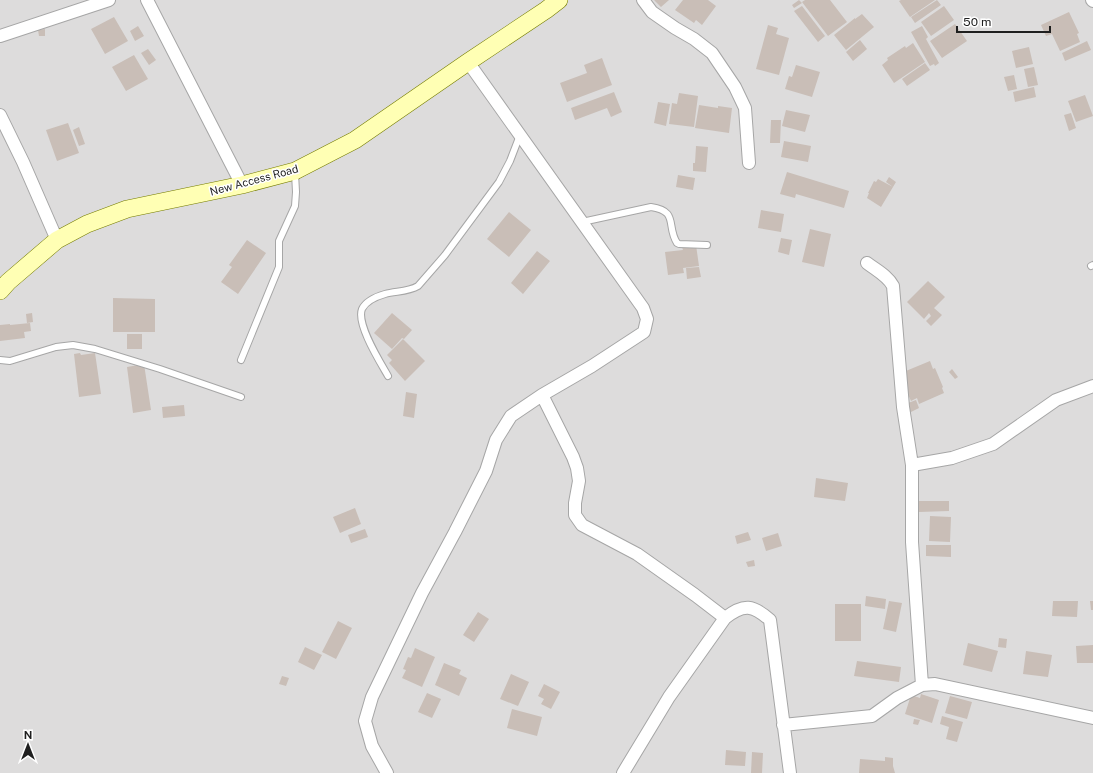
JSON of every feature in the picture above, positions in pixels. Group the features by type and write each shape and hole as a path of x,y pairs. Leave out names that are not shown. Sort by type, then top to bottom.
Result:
{"main road":[{"name":"New Access Road","path":"0,291 8,282 57,240 87,224 127,209 242,185 294,171 355,140 546,10 558,0"}],"street":[{"path":"0,36 109,0"},
{"path":"147,0 242,185"},
{"path":"643,0 652,12 694,39 712,53 735,87 745,108 749,163"},
{"path":"387,773 372,746 365,721 372,697 422,593 486,471 496,440 511,416 542,395 592,366 644,332 647,319 643,308 468,62"},
{"path":"0,115 23,162 57,240"},
{"path":"866,263 885,276 893,286 903,407 912,465 912,542 922,685"},
{"path":"912,465 952,458 993,444 1056,400 1093,386"},
{"path":"542,395 577,468 579,481 575,503 575,515 582,525 637,554 725,618"},
{"path":"623,773 670,697 725,618 735,610 747,608 759,610 770,620 790,773"},
{"path":"783,725 872,716 897,698 922,685 935,684 1093,718"}],"lane":[{"path":"388,376 364,330 360,317 363,308 373,299 386,294 413,289 418,286 446,255 499,182 510,161 520,135"},
{"path":"241,360 279,267 280,241 295,206 296,192 294,171"},
{"path":"582,222 651,206 660,208 669,215 677,243 707,245"},
{"path":"0,360 10,361 56,347 73,344 95,349 160,369 241,397"}],"shaded area":[{"path":"0,0 1093,0 1093,773 0,773"}],"building":[{"path":"654,0 669,0 661,7"},
{"path":"683,0 708,0 716,6 702,25 696,20 694,23 675,10"},
{"path":"799,0 802,3 794,8 792,5"},
{"path":"805,0 830,0 847,22 828,36 802,2"},
{"path":"935,0 910,17 899,1"},
{"path":"937,0 941,5 915,23 911,17"},
{"path":"802,6 825,36 818,42 794,11"},
{"path":"944,6 954,20 931,36 921,22"},
{"path":"1069,12 1079,33 1077,34 1080,42 1060,51 1052,34 1046,36 1041,25"},
{"path":"862,14 874,27 846,50 834,35"},
{"path":"114,17 128,41 105,54 91,29"},
{"path":"955,24 967,41 942,58 930,41"},
{"path":"768,25 778,28 776,34 789,38 779,75 756,69"},
{"path":"138,26 144,36 135,41 130,31"},
{"path":"922,26 928,37 926,39 939,63 935,66 934,64 930,66 911,32"},
{"path":"45,29 45,36 39,36 38,30"},
{"path":"860,40 867,49 853,61 846,52"},
{"path":"1087,41 1091,50 1065,61 1062,53"},
{"path":"913,43 925,62 894,83 882,65 888,60 887,58 905,46 906,48"},
{"path":"1029,47 1033,64 1016,68 1012,51"},
{"path":"148,49 156,60 149,65 141,53"},
{"path":"134,55 148,79 126,91 112,67"},
{"path":"602,58 612,85 567,102 560,83 587,73 584,65"},
{"path":"925,63 930,70 907,86 902,79"},
{"path":"796,65 820,72 812,97 785,89 789,76 792,77"},
{"path":"1034,67 1038,85 1028,87 1024,69"},
{"path":"1014,75 1017,89 1008,91 1004,77"},
{"path":"1034,87 1036,97 1015,102 1013,92"},
{"path":"614,92 622,112 611,117 607,108 575,120 571,108"},
{"path":"679,93 698,96 694,127 669,124 672,103 677,104"},
{"path":"1085,95 1093,116 1076,122 1068,101"},
{"path":"658,102 670,104 666,126 654,123"},
{"path":"699,105 718,108 718,106 732,108 729,133 695,128"},
{"path":"786,110 810,115 805,132 782,126"},
{"path":"1071,113 1076,128 1069,131 1064,115"},
{"path":"771,120 781,120 780,143 770,143"},
{"path":"68,123 79,153 57,161 46,130"},
{"path":"79,127 85,144 79,146 73,130"},
{"path":"784,141 811,146 808,162 781,157"},
{"path":"696,146 708,147 706,172 693,171"},
{"path":"787,172 849,191 844,208 796,194 795,198 780,194"},
{"path":"678,175 695,178 693,190 676,187"},
{"path":"889,177 896,182 893,187 886,182"},
{"path":"878,179 893,187 881,207 867,198 874,181 876,182"},
{"path":"761,210 784,214 781,232 758,228"},
{"path":"509,212 531,230 509,257 487,239"},
{"path":"810,229 831,234 824,267 802,262"},
{"path":"781,238 792,240 789,255 778,252"},
{"path":"247,240 266,253 238,294 221,282 232,267 229,265"},
{"path":"696,245 699,266 683,268 684,273 668,275 665,252 683,250 682,247"},
{"path":"537,251 550,261 523,294 511,283"},
{"path":"699,267 701,277 687,279 686,268"},
{"path":"928,281 945,297 934,308 942,315 931,326 926,321 931,316 929,313 924,319 907,302"},
{"path":"113,298 155,299 155,332 113,332"},
{"path":"32,313 33,322 27,323 26,314"},
{"path":"392,313 412,330 392,349 374,333"},
{"path":"30,323 31,331 24,332 25,338 0,341 0,325"},
{"path":"127,334 142,334 142,349 127,349"},
{"path":"403,339 425,361 405,381 389,363 392,360 387,355"},
{"path":"80,353 81,355 95,353 101,394 79,397 74,354"},
{"path":"930,361 933,369 935,368 944,393 919,404 917,398 911,401 902,381 901,373"},
{"path":"144,364 151,410 133,413 127,367"},
{"path":"952,369 958,377 955,379 949,372"},
{"path":"406,392 417,394 414,418 403,416"},
{"path":"916,400 919,408 907,414 903,405"},
{"path":"184,405 185,416 163,418 162,407"},
{"path":"816,478 848,483 845,501 814,497"},
{"path":"919,501 949,501 949,511 919,512"},
{"path":"355,508 361,524 340,533 333,517"},
{"path":"930,516 951,517 950,542 929,541"},
{"path":"365,529 368,537 351,543 348,535"},
{"path":"748,532 751,540 737,544 735,536"},
{"path":"778,533 782,546 766,551 762,538"},
{"path":"926,545 951,545 951,557 926,556"},
{"path":"754,560 755,566 748,567 746,562"},
{"path":"866,596 886,599 885,609 865,606"},
{"path":"889,601 902,603 896,632 883,629"},
{"path":"1053,601 1078,601 1077,617 1052,616"},
{"path":"1090,601 1093,601 1093,610 1091,610"},
{"path":"835,604 861,604 861,641 835,641"},
{"path":"478,612 489,619 474,642 463,635"},
{"path":"338,621 352,628 336,659 322,652"},
{"path":"999,638 1007,639 1006,648 998,647"},
{"path":"968,643 998,651 992,672 963,665"},
{"path":"1093,645 1093,663 1077,663 1076,646"},
{"path":"305,647 322,655 314,670 298,662"},
{"path":"415,648 435,657 422,687 402,678 406,670 403,669 408,657 411,658"},
{"path":"1026,651 1052,655 1048,677 1023,674"},
{"path":"857,661 901,667 899,682 854,676"},
{"path":"444,663 461,670 459,674 467,678 459,696 435,685"},
{"path":"511,674 529,682 518,706 500,699"},
{"path":"282,676 289,678 286,686 279,684"},
{"path":"544,684 560,692 551,709 541,704 544,699 538,696"},
{"path":"427,693 441,699 432,718 418,712"},
{"path":"921,694 939,700 932,723 905,714 911,695 920,698"},
{"path":"950,696 972,702 967,719 945,713"},
{"path":"512,709 542,717 537,736 507,728"},
{"path":"942,716 963,722 957,742 946,739 949,727 940,724"},
{"path":"914,719 920,720 918,725 913,724"},
{"path":"726,750 746,752 745,766 725,765"},
{"path":"752,752 763,753 762,773 751,773"},
{"path":"885,757 893,758 895,773 859,773 860,759 885,761"}]}
